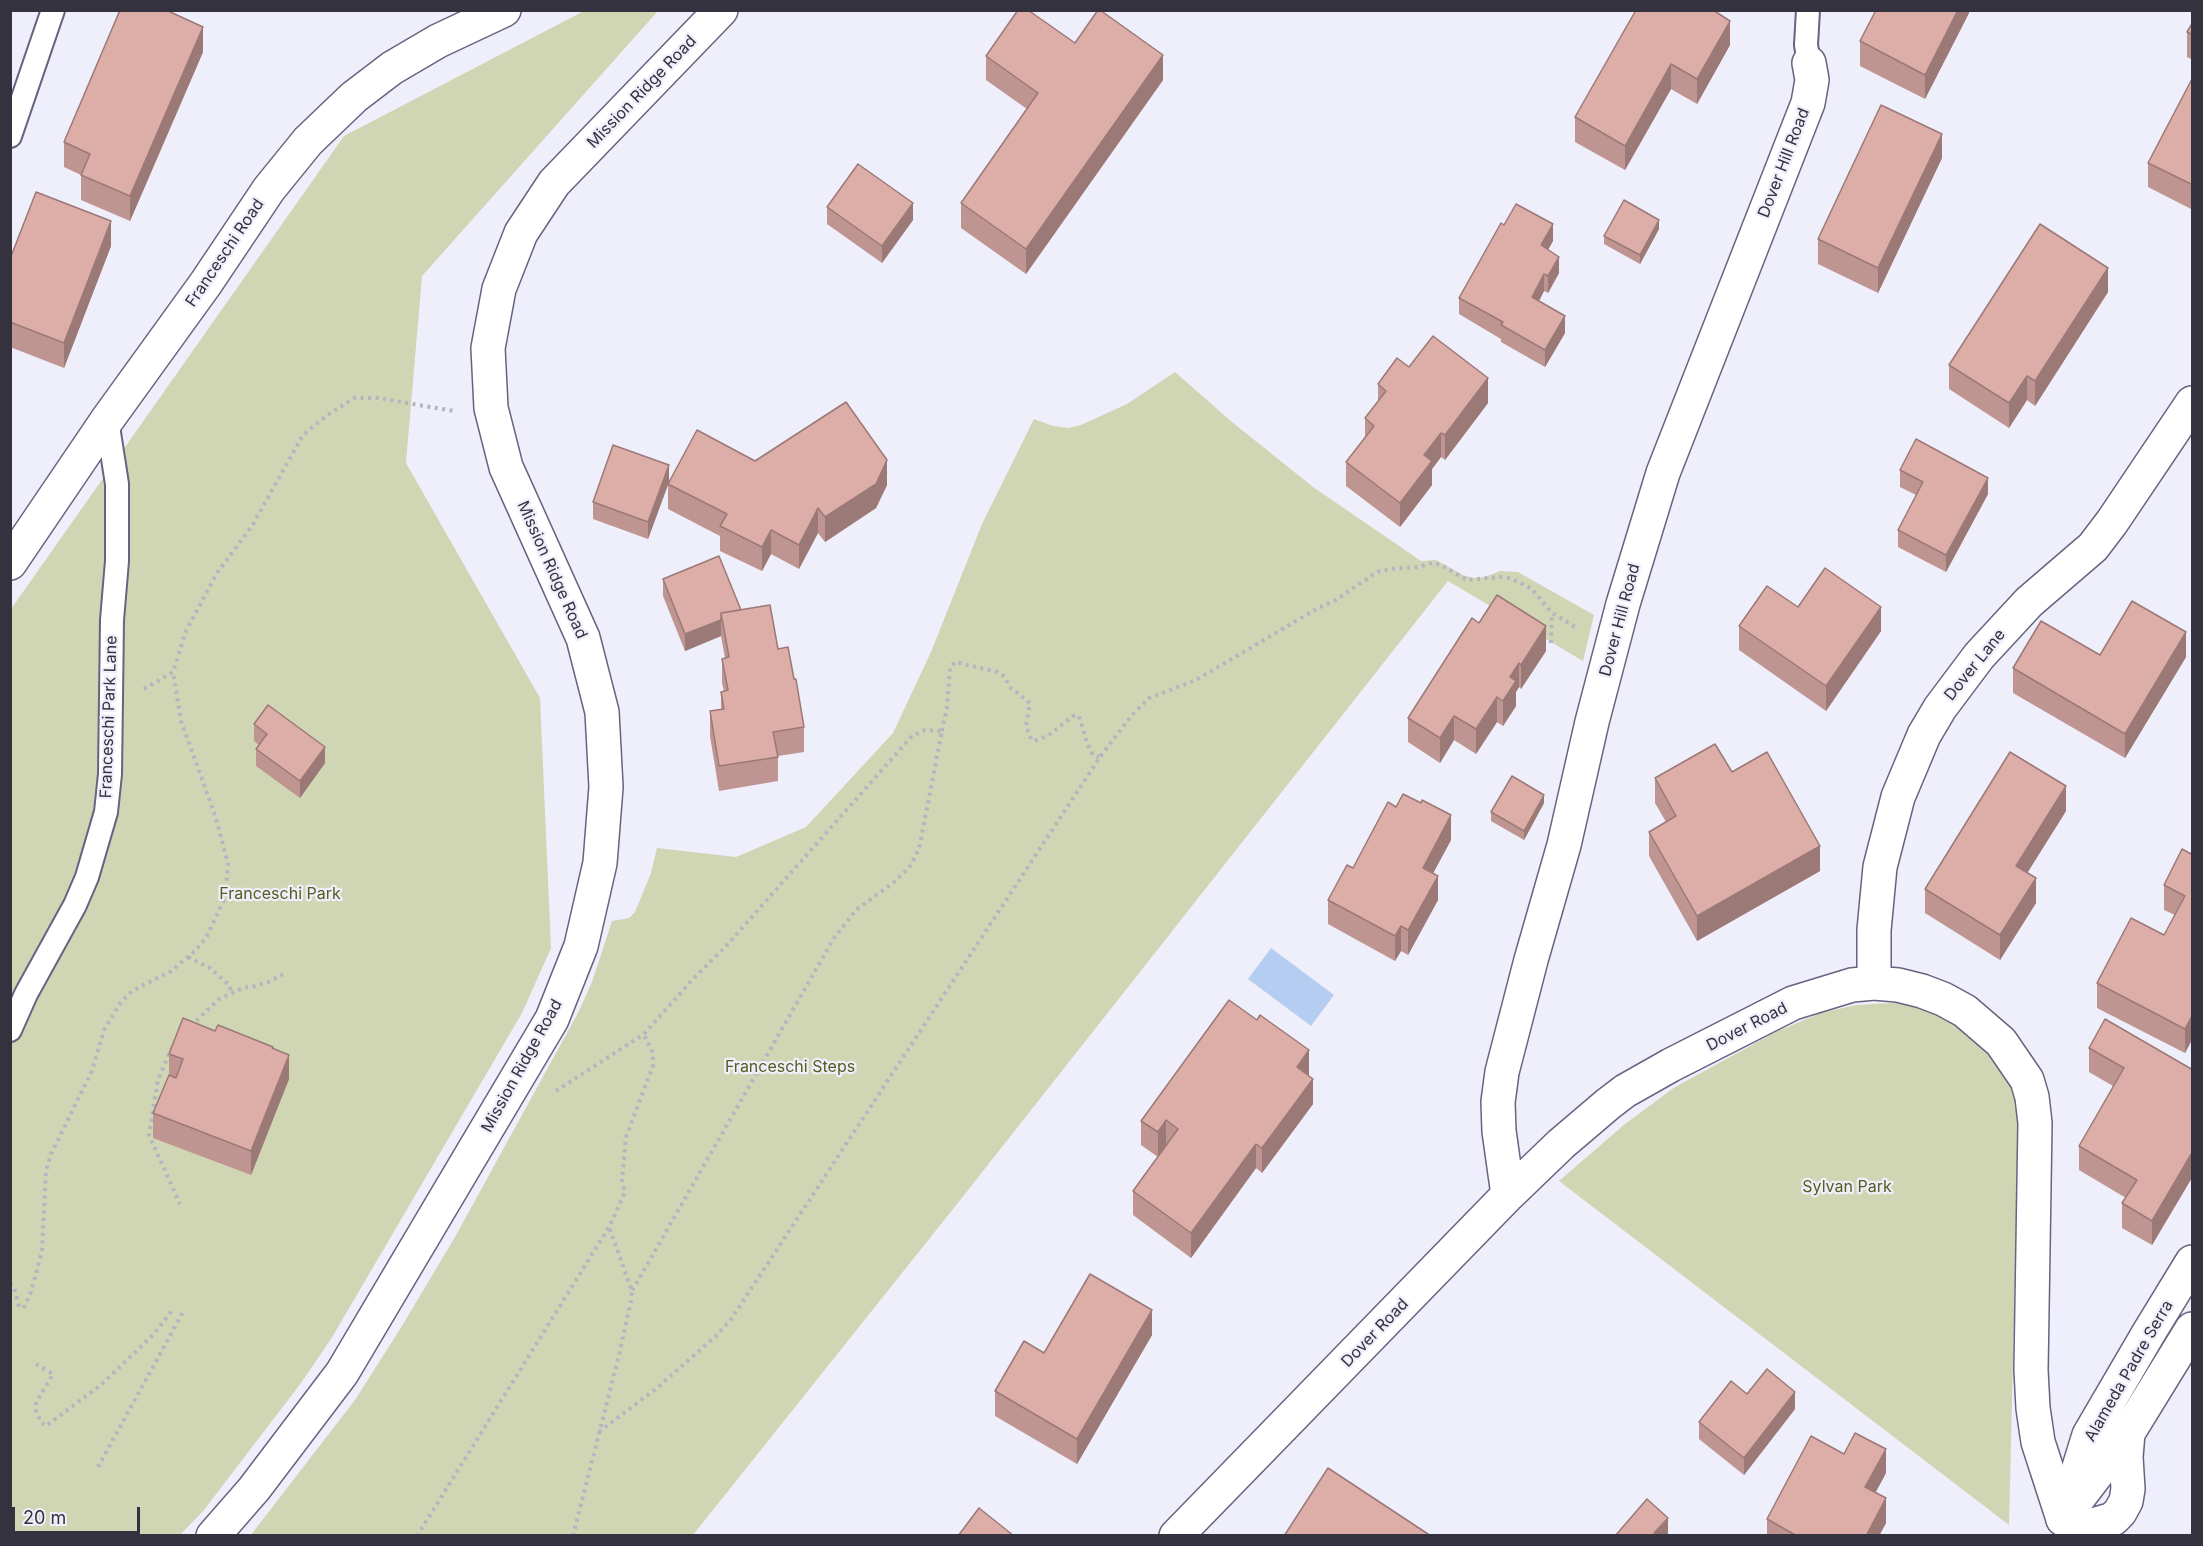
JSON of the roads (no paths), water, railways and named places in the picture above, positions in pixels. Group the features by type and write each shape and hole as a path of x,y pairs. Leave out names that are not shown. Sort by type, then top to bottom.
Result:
{"street":[{"name":"Franceschi Road","path":"10,564 107,420 206,283 269,189 308,141 354,97 392,68 438,41 504,10"},
{"name":"Mission Ridge Road","path":"213,1536 254,1489 342,1372 552,1019 581,946 600,863 606,787 602,712 584,638 506,467 491,408 488,348 499,289 521,233 554,183 721,10"},
{"name":"Dover Hill Road","path":"1508,1195 1499,1131 1498,1102 1502,1072 1564,845 1592,722 1623,604 1663,473 1808,103 1812,80 1809,63"},
{"name":"Dover Lane","path":"1874,983 1874,930 1880,867 1898,797 1923,735 1979,656 2029,602 2093,547 2193,403"},
{"name":"Dover Road","path":"1176,1536 1508,1195 1590,1119 1649,1077 1793,1003 1852,985 1874,983 1898,985 1922,991 1965,1011 2001,1042 2027,1080 2032,1097 2035,1123 2031,1370 2033,1408 2037,1442 2058,1527"},
{"name":"Alameda Padre Serra","path":"2058,1527 2089,1435 2193,1262"},
{"name":"Alameda Padre Serra","path":"2058,1527 2128,1433 2193,1329"}],"lane":[{"path":"10,136 53,10"},
{"path":"1808,10 1806,45 1809,63"},
{"name":"Franceschi Park Lane","path":"10,1030 31,984 75,904 87,877 106,812 110,774 112,620 117,561 117,484 107,420"}],"water":[{"path":"1271,948 1334,995 1311,1026 1248,979"}],"park label":[{"name":"Franceschi Park","path":"280,894"},
{"name":"Franceschi Steps","path":"790,1067"},
{"name":"Sylvan Park","path":"1847,1187"}]}
